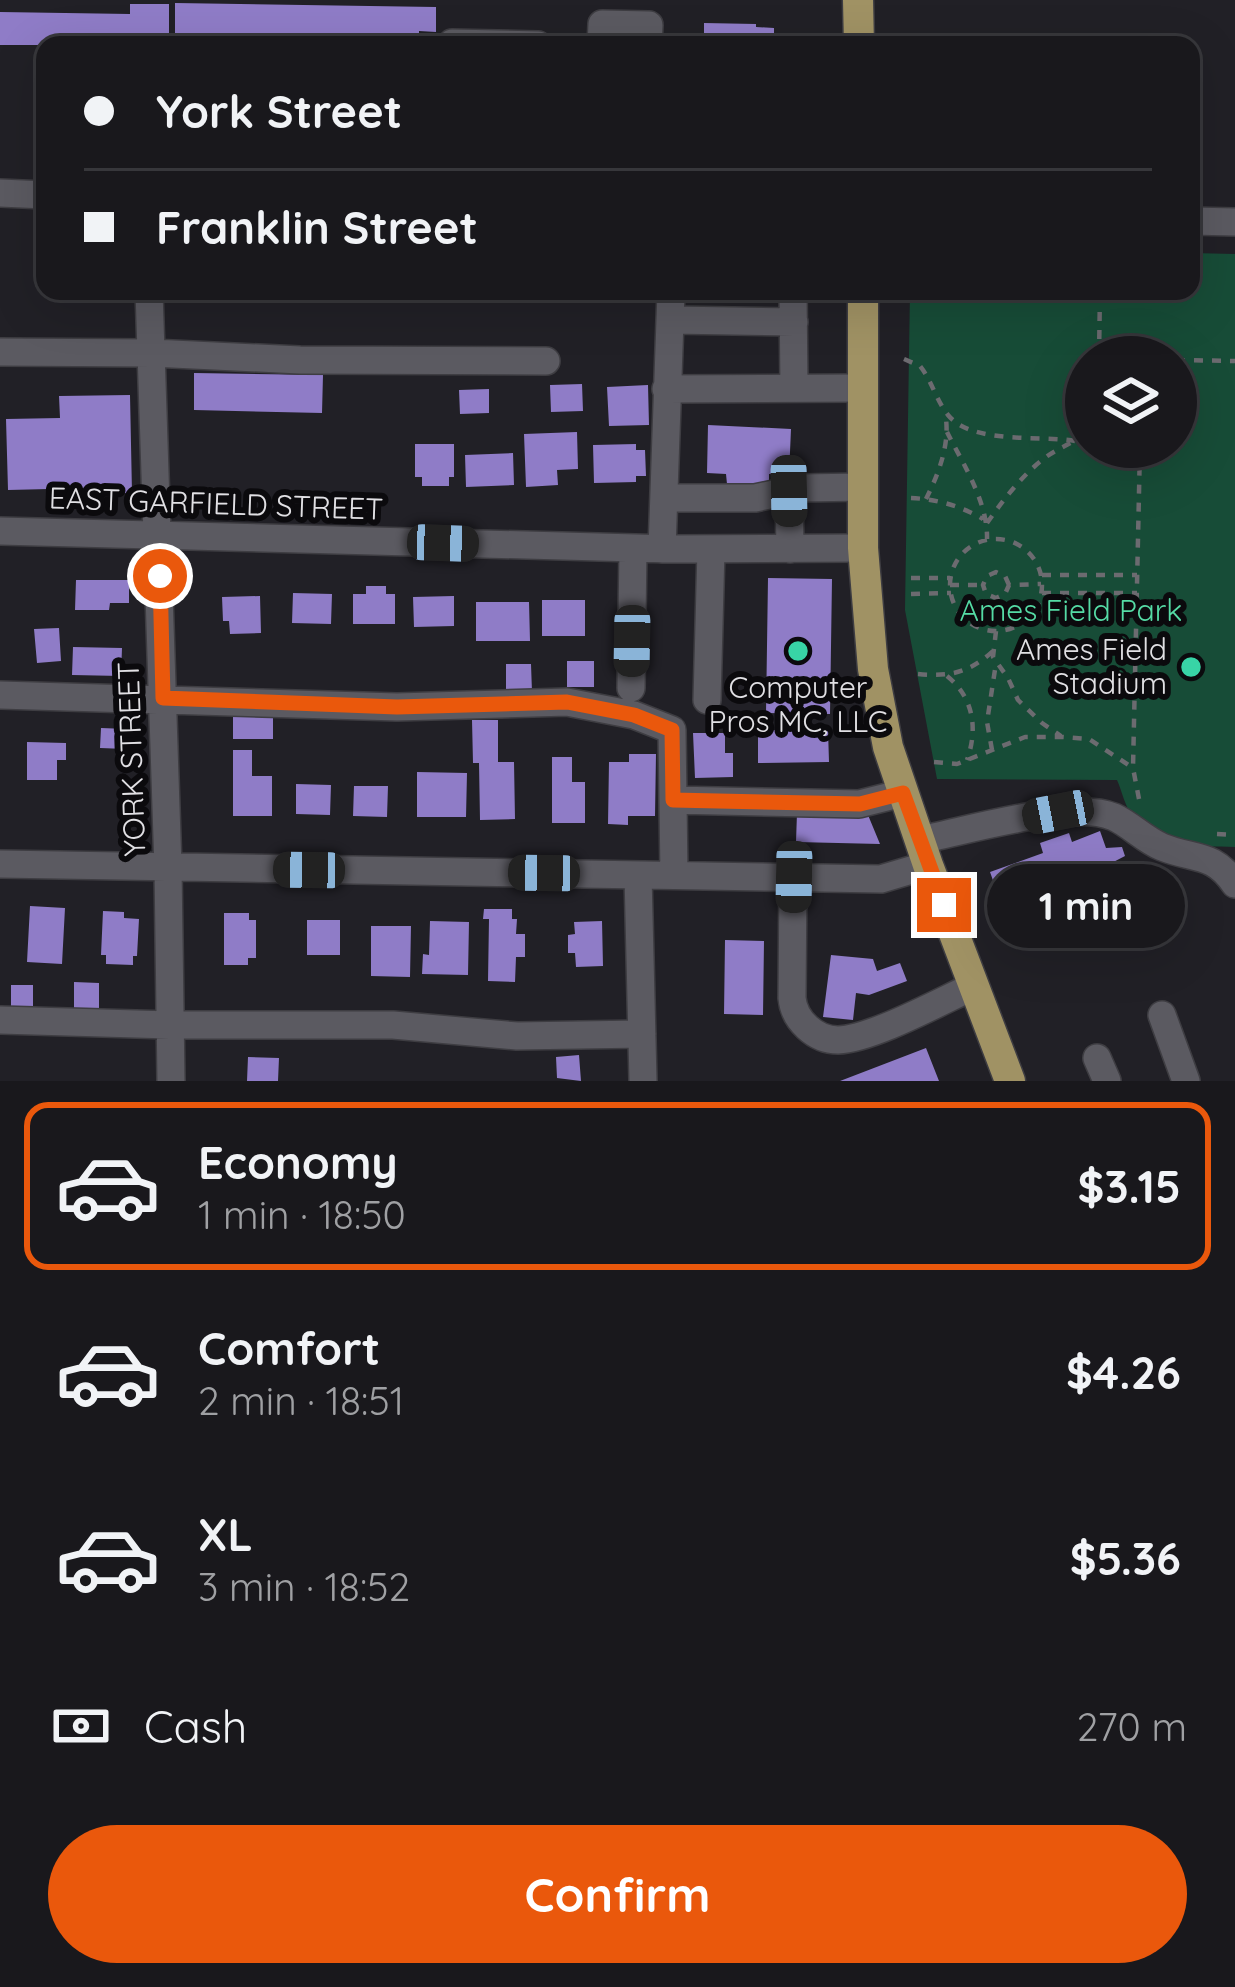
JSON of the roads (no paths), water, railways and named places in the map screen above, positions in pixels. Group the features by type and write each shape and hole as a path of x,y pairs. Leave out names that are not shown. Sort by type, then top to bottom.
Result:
{"main road":[{"path":"858,0 859,36"},
{"path":"863,300 863,548 873,669 903,793 1010,1081"}],"street":[{"path":"602,34 649,25 648,36"},
{"path":"0,193 36,195"},
{"path":"1200,221 1235,222"},
{"name":"YORK STREET","path":"149,300 171,1081"},
{"path":"662,549 671,300"},
{"path":"794,300 794,388"},
{"path":"672,320 794,322"},
{"path":"0,352 546,361"},
{"path":"666,389 863,388"},
{"path":"664,498 755,498 863,487"},
{"path":"789,491 790,549"},
{"name":"EAST GARFIELD STREET","path":"0,531 662,549 863,548"},
{"path":"631,688 633,548"},
{"path":"707,700 711,549"},
{"path":"0,695 397,707 567,702 634,715 672,730 674,875"},
{"path":"673,800 860,804 903,793"},
{"path":"0,864 881,879 924,853 1058,812 1114,817 1157,845 1217,863 1235,884"},
{"path":"638,875 643,1081"},
{"path":"794,877 792,998 806,1026 838,1040 876,1030 974,986"},
{"path":"1162,1016 1186,1081"},
{"path":"0,1020 393,1025 517,1036 642,1034"}],"place":[{"name":"Computer Pros MC, LLC","path":"798,651"},
{"name":"Ames Field Stadium","path":"1191,667"}],"park label":[{"name":"Ames Field Park","path":"1071,611"}]}
